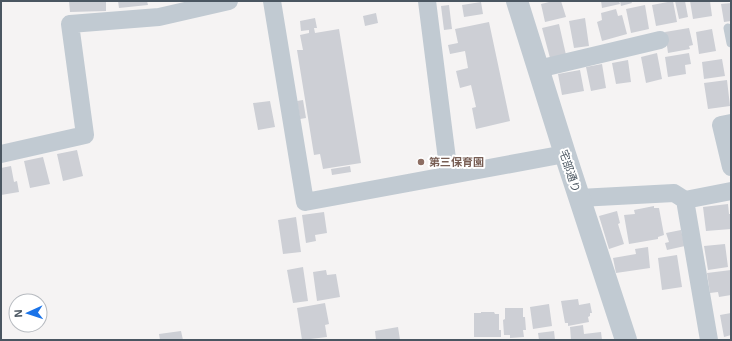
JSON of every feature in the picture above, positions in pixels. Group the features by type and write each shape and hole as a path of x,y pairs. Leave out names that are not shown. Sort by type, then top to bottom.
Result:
{"street":[{"path":"1,154 85,135 70,24 159,17 229,1"},
{"path":"272,1 305,202 565,154"},
{"path":"427,1 449,175"},
{"name":"宅部通り","path":"517,1 579,198 626,340"},
{"path":"538,69 660,40"},
{"path":"731,123 721,125 731,167"},
{"path":"579,198 674,193 685,200 731,192"},
{"path":"685,200 709,340"}],"lane":[{"path":"728,28 731,43"}],"building":[{"path":"69,1 106,1 106,11 70,12"},
{"path":"118,1 147,1 148,5 119,8"},
{"path":"561,1 566,17 545,22 541,4"},
{"path":"601,1 619,1 620,4 602,8"},
{"path":"620,1 631,1 632,3 621,6"},
{"path":"673,1 677,22 656,26 652,5"},
{"path":"675,1 685,1 688,17 679,19"},
{"path":"690,1 710,1 712,16 693,19"},
{"path":"481,2 483,14 464,17 462,5"},
{"path":"731,3 731,21 724,22 721,4"},
{"path":"449,5 452,29 444,30 441,6"},
{"path":"645,5 649,29 631,33 626,9"},
{"path":"616,9 618,16 622,15 627,34 602,41 597,22 602,20 601,13"},
{"path":"376,13 378,23 365,26 363,16"},
{"path":"315,18 317,28 314,28 315,33 339,29 361,163 323,169 320,154 314,155 297,50 303,50 300,35 309,33 309,30 301,31 300,21"},
{"path":"585,18 589,46 574,48 569,21"},
{"path":"489,22 510,121 476,129 472,108 476,107 471,85 460,88 456,71 468,68 465,51 450,54 448,45 458,43 455,29"},
{"path":"559,24 566,55 550,58 542,28"},
{"path":"689,28 693,45 689,46 690,49 668,53 665,32"},
{"path":"712,29 716,51 699,54 696,32"},
{"path":"657,53 662,79 646,83 641,57"},
{"path":"689,53 691,64 685,65 686,74 668,77 665,57"},
{"path":"722,59 725,76 704,79 702,62"},
{"path":"628,60 631,82 616,84 612,63"},
{"path":"602,64 606,88 591,91 586,67"},
{"path":"580,70 584,91 562,95 558,74"},
{"path":"727,80 730,106 708,109 704,83"},
{"path":"303,100 306,118 300,119 297,101"},
{"path":"270,101 275,127 258,130 253,103"},
{"path":"77,150 83,176 63,181 57,154"},
{"path":"43,157 50,184 30,188 24,161"},
{"path":"11,166 14,182 17,181 19,192 1,195 1,168"},
{"path":"350,166 351,172 332,175 331,169"},
{"path":"728,204 729,214 731,214 731,229 706,231 703,207"},
{"path":"654,206 654,208 659,208 664,235 658,237 658,239 629,244 624,215 635,214 634,210"},
{"path":"617,211 620,223 618,224 624,244 609,249 599,216"},
{"path":"324,212 327,233 315,235 316,241 306,243 302,215"},
{"path":"296,217 301,252 283,254 278,220"},
{"path":"681,230 685,246 667,250 665,243 669,242 666,233"},
{"path":"725,244 728,267 708,270 704,246"},
{"path":"648,247 650,268 616,273 613,258 636,254 635,249"},
{"path":"677,255 682,287 662,290 658,258"},
{"path":"303,267 308,301 293,303 287,270"},
{"path":"326,270 327,275 336,274 340,297 317,301 313,272"},
{"path":"731,270 731,295 719,297 718,292 710,293 707,273"},
{"path":"578,299 579,305 590,303 592,313 590,313 590,316 588,317 589,322 568,326 568,323 565,323 561,301"},
{"path":"325,303 329,324 325,325 327,337 302,340 297,308"},
{"path":"549,304 552,326 533,329 530,307"},
{"path":"505,308 523,308 523,317 525,317 526,330 523,330 524,337 510,338 510,335 504,335 503,320 505,319"},
{"path":"494,312 495,314 499,314 499,330 501,330 501,337 474,337 474,313"},
{"path":"731,313 731,335 724,337 720,315"},
{"path":"583,325 584,334 601,332 602,340 571,340 570,327"},
{"path":"398,327 400,340 376,340 375,331"},
{"path":"181,331 183,340 160,340 159,334"},
{"path":"554,331 555,340 539,340 538,333"}],"place":[{"name":"第三保育園","path":"421,162"}]}
